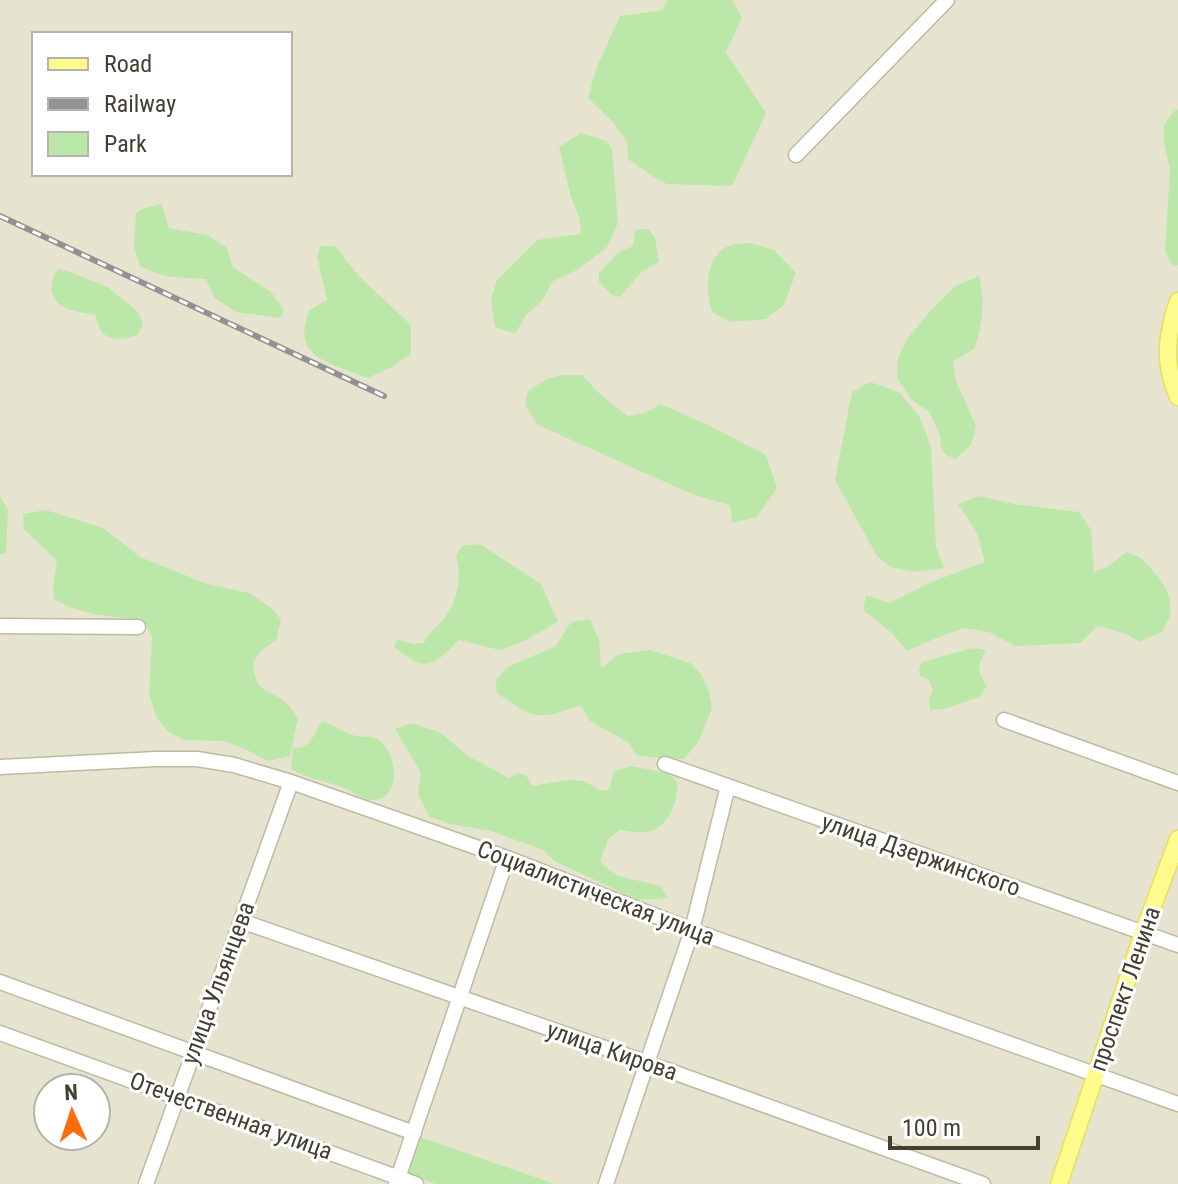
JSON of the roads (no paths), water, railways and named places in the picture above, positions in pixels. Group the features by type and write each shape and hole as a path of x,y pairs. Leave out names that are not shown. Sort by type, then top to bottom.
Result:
{"main road":[{"path":"1178,301 1167,347 1171,380 1178,397"},
{"name":"проспект Ленина","path":"1059,1184 1143,933 1178,839"}],"street":[{"path":"796,155 947,0"},
{"path":"0,626 138,627"},
{"path":"1004,720 1178,783"},
{"name":"Социалистическая улица","path":"0,767 155,759 197,759 234,765 507,858 692,930 1178,1104"},
{"name":"улица Дзержинского","path":"665,764 1178,945"},
{"name":"улица Ульянцева","path":"146,1184 291,782"},
{"path":"606,1184 692,930 728,786"},
{"path":"397,1181 507,858"},
{"name":"улица Кирова","path":"241,921 983,1184"},
{"name":"Отечественная улица","path":"0,982 414,1133"},
{"name":"Отечественная улица","path":"0,1033 397,1181 416,1184"}],"railway":[{"path":"0,216 384,396"}]}
